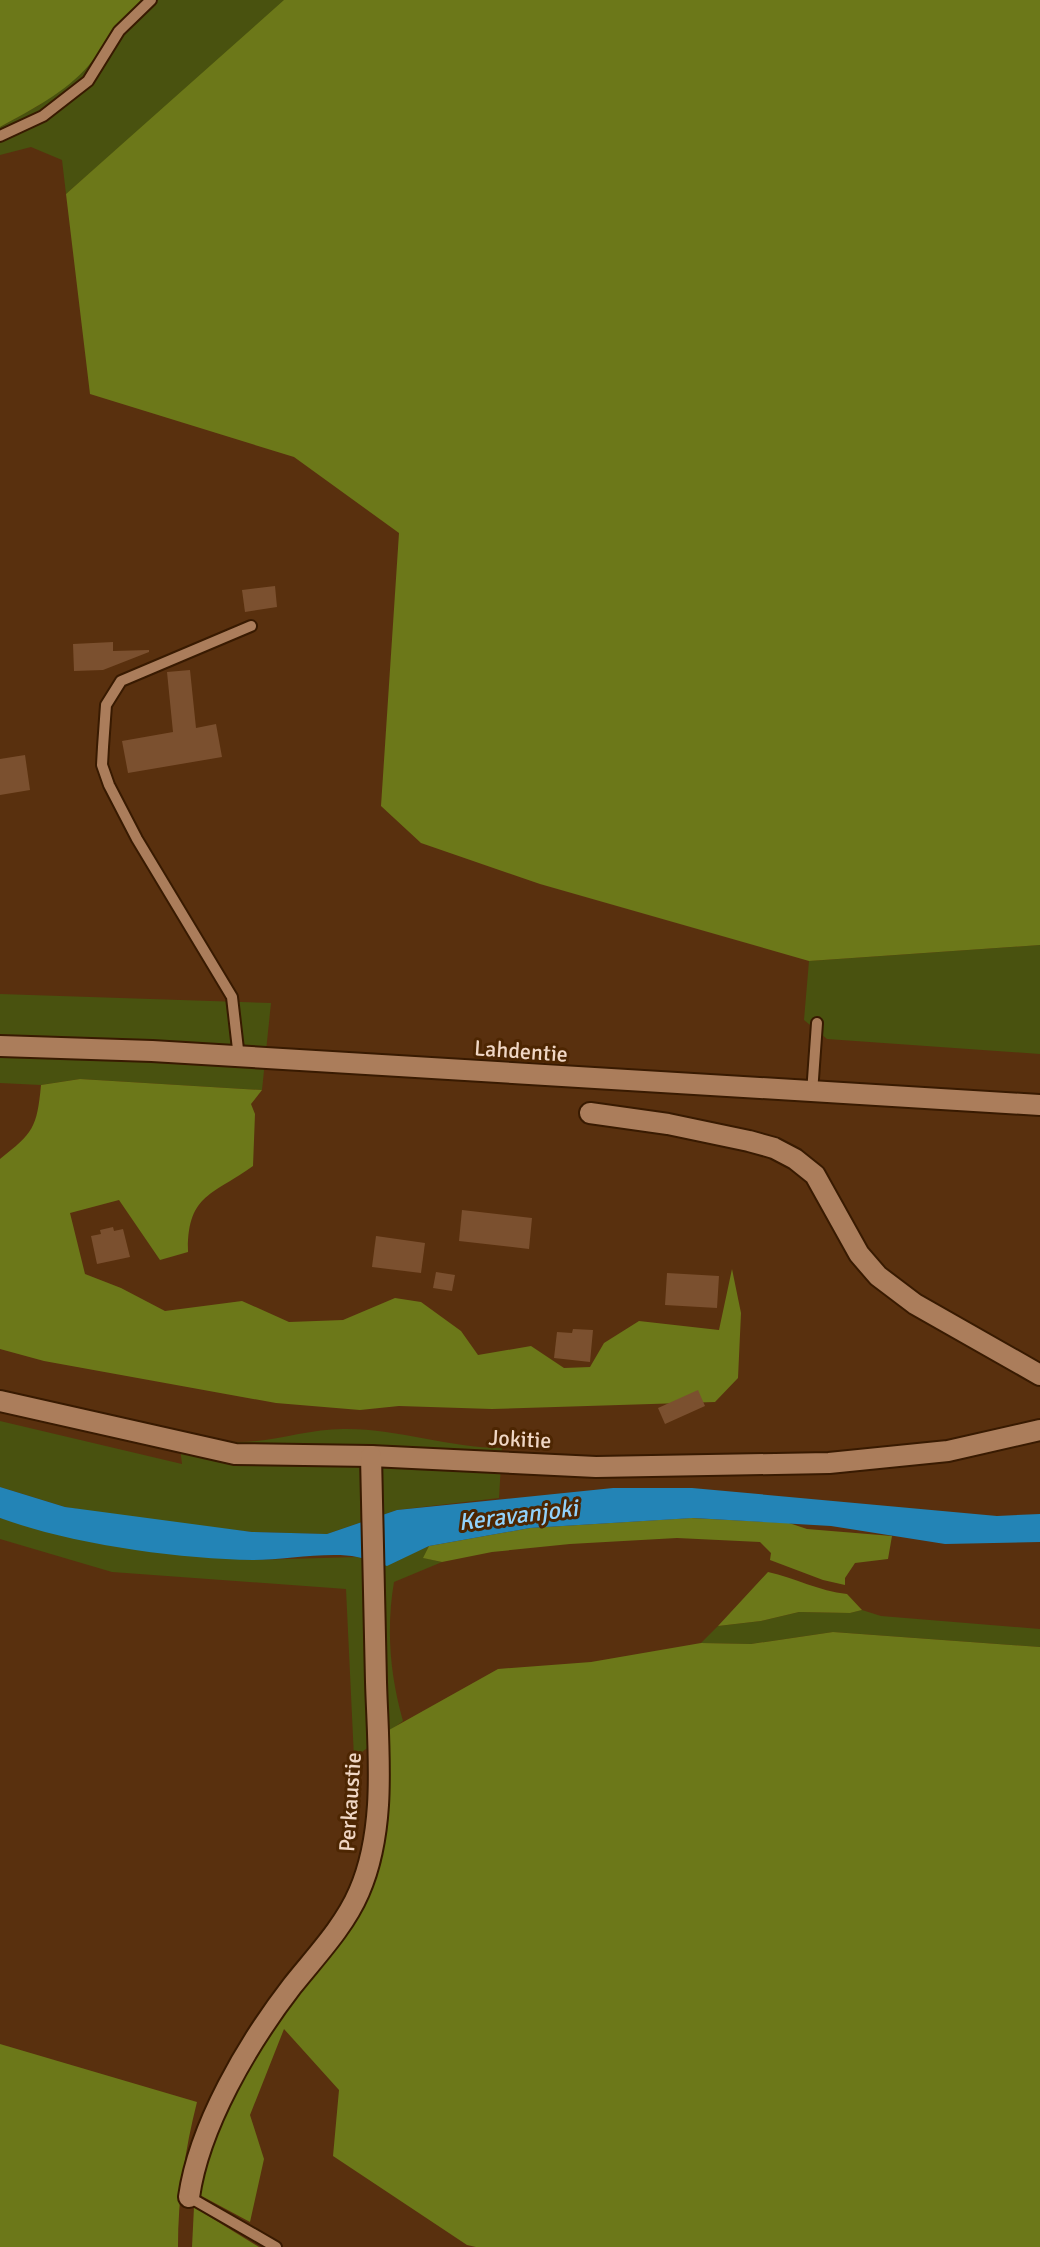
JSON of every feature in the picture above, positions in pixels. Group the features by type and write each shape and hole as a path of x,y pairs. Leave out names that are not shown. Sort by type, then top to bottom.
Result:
{"street":[{"name":"Lahdentie","path":"0,1046 152,1051 1040,1105"},
{"path":"590,1113 668,1124 749,1141 795,1159 815,1175 859,1254 878,1276 915,1304 1040,1375"},
{"name":"Jokitie","path":"0,1401 235,1454 371,1456 596,1467 829,1463 948,1451 1040,1430"},
{"name":"Perkaustie","path":"189,2197 201,2141 260,2028 342,1921 358,1895 372,1858 378,1782 371,1456"}],"lane":[{"path":"0,136 43,116 88,81 119,31 151,0"},
{"path":"239,1058 232,997 137,839 102,765 106,705 121,681 251,626"},
{"path":"812,1093 817,1023"},
{"path":"189,2197 276,2247"}],"green space":[{"path":"0,0 141,0 80,75 48,100 0,127"},
{"path":"141,0 289,0 66,194 62,160 31,147 0,155 0,127 41,104"},
{"path":"284,0 1040,0 1040,945 809,961 540,884 421,843 381,806 399,533 294,457 90,394 66,194"},
{"path":"1040,945 1040,1054 827,1039 804,1020 809,961"},
{"path":"0,994 271,1003 262,1090 80,1079 41,1085 0,1083"},
{"path":"80,1079 262,1090 251,1104 255,1114 253,1166 205,1198 198,1207 192,1218 188,1252 160,1260 119,1200 70,1213 85,1274 121,1288 165,1311 242,1301 289,1322 343,1320 395,1298 421,1302 461,1331 478,1355 531,1346 564,1368 590,1367 604,1343 639,1321 719,1330 732,1269 741,1313 738,1378 715,1402 492,1409 399,1406 360,1410 276,1403 44,1361 0,1349 0,1159 20,1143 31,1128 38,1111 41,1085"},
{"path":"0,1421 182,1464 178,1432 239,1442 317,1431 363,1430 502,1448 499,1498 397,1510 327,1534 252,1532 136,1519 65,1507 0,1487"},
{"path":"0,1518 100,1544 253,1560 357,1557 387,1565 429,1546 424,1558 442,1562 394,1582 390,1617 391,1652 403,1721 354,1758 346,1589 112,1572 0,1539"},
{"path":"691,1518 789,1523 807,1529 892,1536 888,1559 855,1563 845,1578 845,1585 770,1560 771,1553 760,1542 677,1538 570,1544 492,1552 442,1562 423,1558 429,1546 530,1528"},
{"path":"768,1572 847,1594 862,1610 850,1613 799,1612 718,1626"},
{"path":"862,1610 881,1616 1040,1629 1040,1647 833,1632 751,1644 701,1643 718,1626 799,1612 850,1613"},
{"path":"833,1632 1040,1647 1040,2247 467,2245 333,2156 339,2090 284,2029 250,2115 264,2159 250,2222 196,2193 236,2084 271,2023 347,1930 381,1864 389,1787 389,1730 498,1669 591,1662 701,1643 751,1644"},
{"path":"0,2044 197,2102 183,2174 178,2247 0,2247"},
{"path":"194,2207 259,2247 192,2247"}],"water":[{"name":"Keravanjoki","path":"0,1487 65,1507 252,1532 327,1534 397,1510 613,1488 692,1488 997,1516 1040,1514 1040,1542 945,1544 831,1526 693,1518 530,1528 429,1546 387,1566 346,1555 223,1559 91,1542 0,1518"}],"building":[{"path":"275,586 277,607 245,612 242,590"},
{"path":"113,642 113,651 149,652 103,670 74,671 73,644"},
{"path":"190,670 196,728 216,724 222,757 128,773 122,741 173,732 167,672"},
{"path":"25,755 30,790 0,795 0,759"},
{"path":"462,1210 532,1218 529,1249 459,1241"},
{"path":"113,1227 114,1231 123,1229 130,1257 97,1264 91,1236"},
{"path":"376,1236 425,1243 421,1273 372,1267"},
{"path":"436,1272 455,1275 452,1291 433,1288"},
{"path":"667,1273 719,1276 717,1308 665,1305"},
{"path":"573,1329 593,1330 590,1362 554,1358 557,1332 572,1333"},
{"path":"698,1390 705,1406 665,1424 658,1408"}]}
